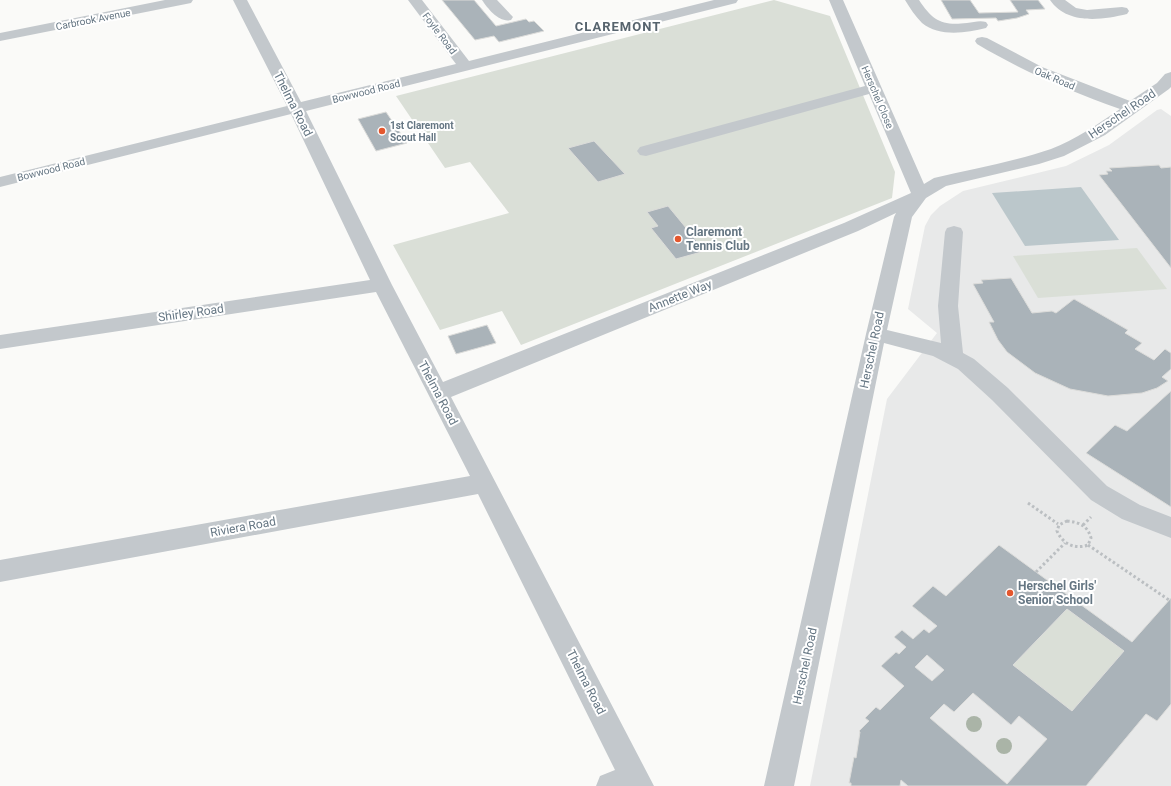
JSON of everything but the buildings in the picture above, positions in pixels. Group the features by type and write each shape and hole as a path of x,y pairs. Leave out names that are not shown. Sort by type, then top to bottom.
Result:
{"street":[{"name":"Carbrook Avenue","path":"0,37 167,2 186,0"},
{"name":"Thelma Road","path":"240,0 296,108 382,285 485,483 628,784"},
{"name":"Foyle Road","path":"415,0 465,66"},
{"path":"489,0 506,17"},
{"name":"Bowwood Road","path":"0,182 731,0"},
{"name":"Herschel Close","path":"836,0 920,194"},
{"path":"912,0 920,12 933,25 954,29 981,25"},
{"path":"1056,0 1062,7 1073,13 1088,14 1122,11"},
{"name":"Oak Road","path":"982,41 1028,67 1133,108"},
{"name":"Herschel Road","path":"779,786 876,334 903,217 910,204 920,194 940,182 1033,160 1058,152 1099,132 1168,85"},
{"path":"646,152 874,88"},
{"name":"Annette Way","path":"438,393 851,227 920,194"},
{"path":"953,356 948,306 954,232"},
{"name":"Shirley Road","path":"0,342 382,285"},
{"path":"876,334 927,346 953,356 977,373 1000,394 1099,493 1131,512 1171,528"},
{"name":"Riviera Road","path":"0,571 485,483"}],"path":[{"path":"1028,503 1058,524"},
{"path":"1072,521 1083,525 1090,533 1090,542 1080,548 1065,543 1058,536 1058,524 1072,521"},
{"path":"1036,572 1065,543"},
{"path":"1088,544 1169,600"}],"shaded area":[{"path":"774,0 830,16 895,172 892,198 521,345 502,311 440,330 393,245 509,213 470,162 445,168 396,96"},
{"name":"Herschel Girls' Senior School","path":"1161,109 1171,116 1171,786 810,786 887,399 937,333 908,309 925,226 931,215 940,206 963,191 1066,166 1109,145 1157,110"},
{"path":"1081,187 1119,240 1025,246 992,193"},
{"path":"1137,248 1167,289 1038,298 1013,256"},
{"path":"1067,609 1124,651 1072,711 1013,665"}],"place":[{"name":"1st Claremont Scout Hall","path":"382,131"},
{"name":"Claremont Tennis Club","path":"678,239"},
{"name":"Herschel Girls' Senior School","path":"1010,593"}],"district":[{"name":"CLAREMONT","path":"618,26"}]}
